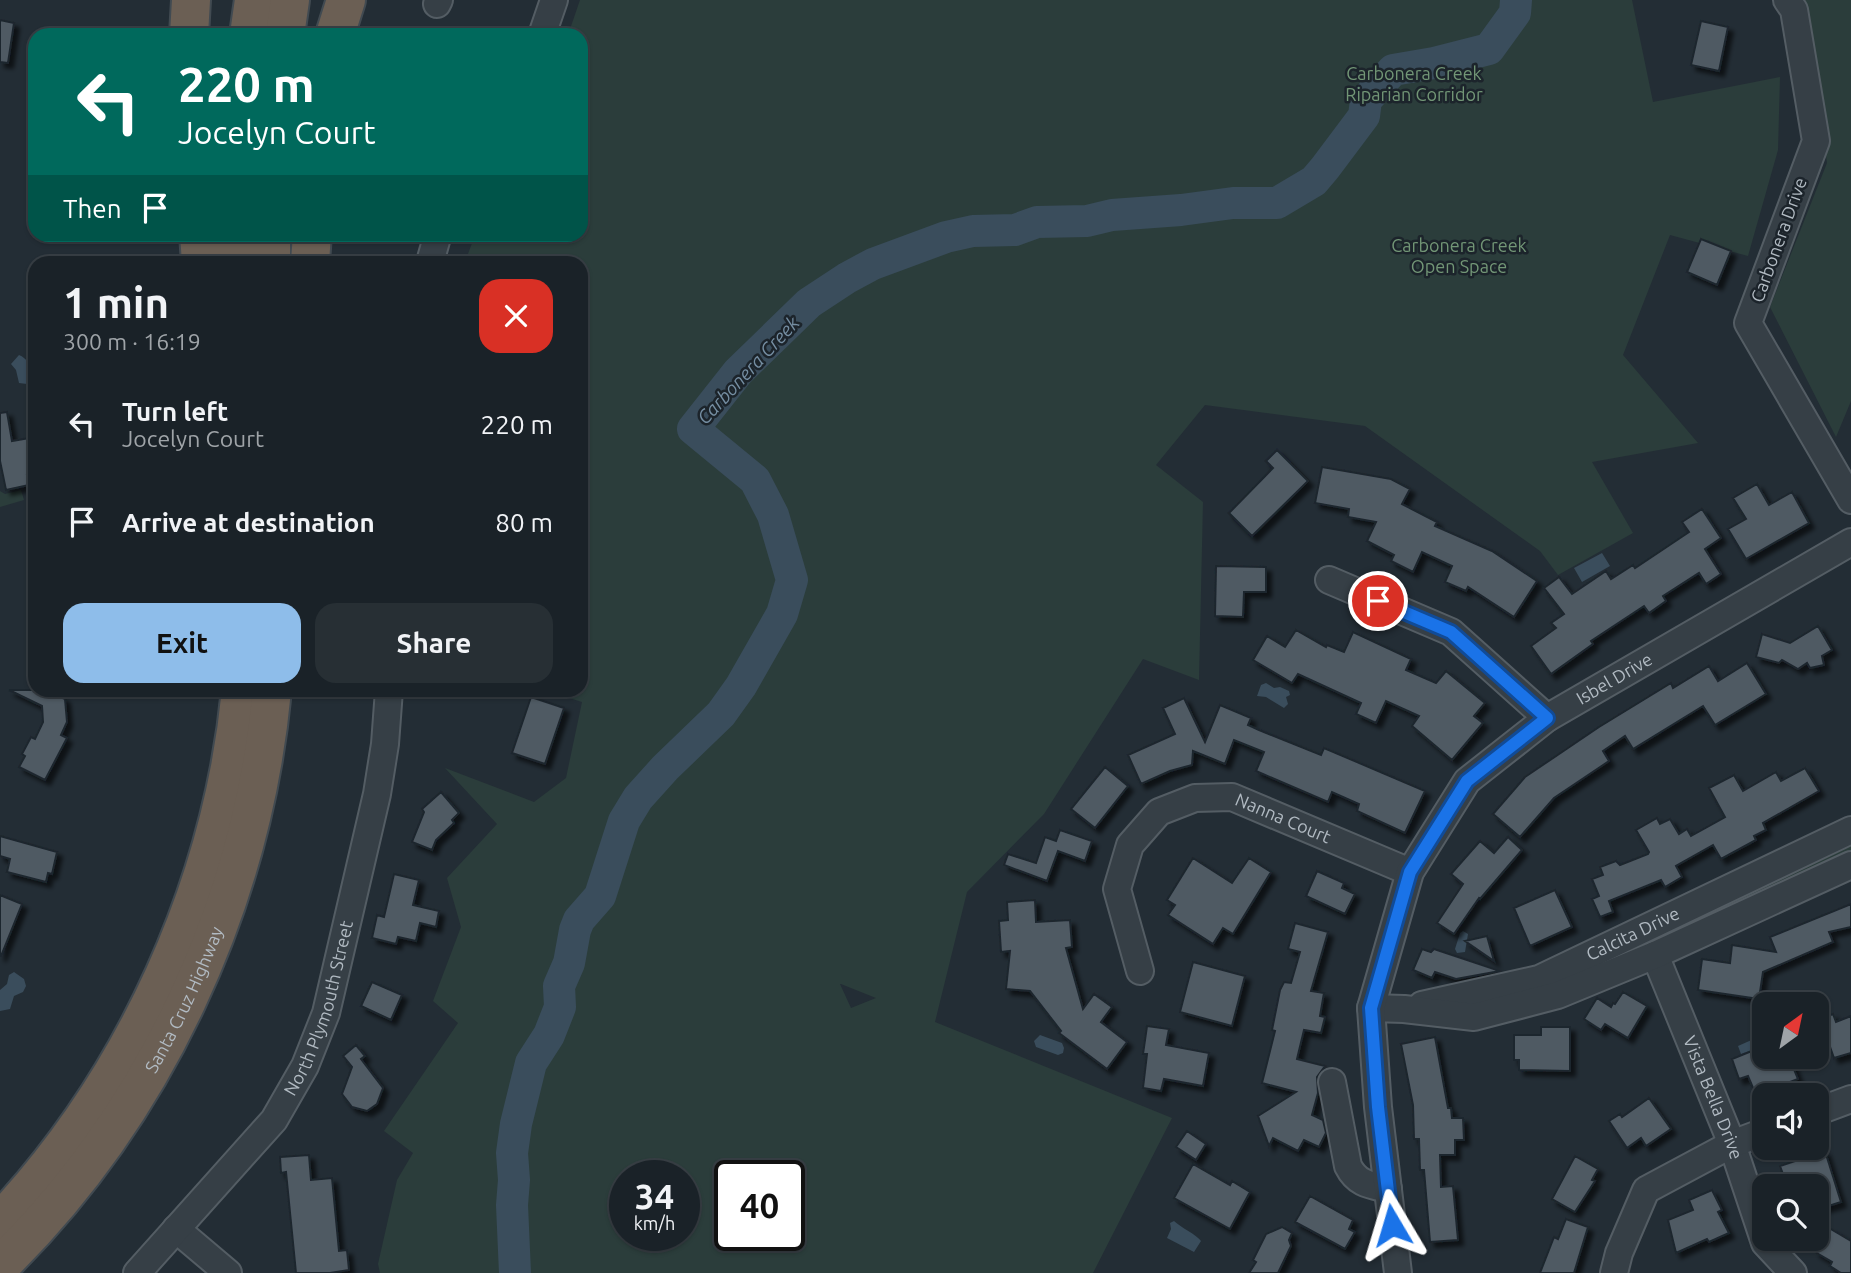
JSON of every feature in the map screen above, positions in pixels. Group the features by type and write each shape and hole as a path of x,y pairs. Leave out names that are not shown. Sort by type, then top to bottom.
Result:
{"highway":[{"path":"189,28 191,0"},
{"path":"250,28 254,0"},
{"path":"286,28 290,0"},
{"path":"337,28 346,0"},
{"name":"Santa Cruz Highway","path":"0,1222 59,1152 101,1091 138,1028 170,962 197,894 218,824 233,752 240,697"},
{"name":"Santa Cruz Highway","path":"0,1266 64,1197 109,1136 150,1072 187,1002 216,932 241,858 258,785 271,697"}],"street":[{"path":"544,28 554,0"},
{"name":"Carbonera Drive","path":"1787,0 1794,10 1816,141 1748,323 1851,500"},
{"name":"Isbel Drive","path":"1398,1273 1378,1107 1371,1008 1410,872 1467,781 1547,718 1851,542"},
{"path":"1329,580 1451,632 1547,718"},
{"name":"North Plymouth Street","path":"137,1273 275,1120 305,1066 326,1013 377,794 388,697"},
{"name":"Nanna Court","path":"1140,971 1117,889 1130,845 1159,812 1195,798 1233,797 1410,872"},
{"name":"Calcita Drive","path":"1404,1009 1539,979 1851,830"},
{"name":"Calcita Drive","path":"1371,1008 1474,1017 1558,995 1655,955 1851,865"},
{"name":"Vista Bella Drive","path":"1655,955 1732,1144 1765,1243 1793,1273"},
{"path":"1332,1082 1353,1175 1362,1183 1388,1189"},
{"path":"1829,1107 1851,1099"},
{"path":"1614,1273 1619,1253 1646,1190 1732,1144 1752,1136"},
{"path":"176,1229 228,1273"}],"green space":[{"path":"580,0 1632,0 1653,102 1780,77 1778,150 1748,256 1670,235 1623,355 1698,443 1592,462 1633,533 1558,575 1540,551 1365,426 1205,405 1156,465 1203,502 1199,680 1143,659 1044,814 967,892 935,1022 1172,1118 1093,1273 380,1273 378,1264 397,1180 413,1153 384,1131 458,1023 433,1001 461,927 447,878 497,824 445,768 534,802 566,778 582,702 566,697 588,697 588,256 467,256 472,242 588,242 588,28 570,28","holes":["840,984 841,984 876,998 851,1008"]},
{"path":"1805,0 1851,0 1851,401 1836,437 1770,307 1827,163"},
{"path":"21,490 24,500 0,507 0,491 5,494"},
{"path":"1851,841 1851,859 1557,986 1553,977"}],"water":[{"path":"19,355 26,360 27,384 19,383 16,370 11,364"},
{"path":"1602,553 1610,566 1582,582 1574,568"},
{"path":"1266,683 1289,691 1290,695 1286,697 1288,704 1284,708 1266,697 1257,696 1261,685"},
{"path":"1463,931 1468,934 1465,952 1457,953 1455,949"},
{"path":"14,972 24,979 26,986 23,992 14,996 10,1009 0,1011 0,990 7,984 9,975"},
{"path":"1040,1035 1062,1043 1063,1053 1058,1055 1036,1047 1034,1041"},
{"path":"1752,1040 1752,1050 1741,1054 1738,1046"},
{"path":"1174,1221 1201,1241 1194,1252 1167,1238 1171,1229 1170,1223"}],"building":[{"path":"0,20 14,23 8,63 0,62"},
{"path":"1701,21 1728,27 1719,71 1691,65"},
{"path":"1701,239 1731,251 1717,285 1687,272"},
{"path":"7,412 12,441 28,438 28,485 6,490 0,461 0,413"},
{"path":"1277,450 1308,481 1252,536 1229,513 1273,468 1266,461"},
{"path":"1322,467 1391,479 1410,489 1402,504 1437,522 1435,526 1492,551 1537,581 1514,617 1468,587 1466,591 1445,582 1452,566 1422,552 1413,572 1391,561 1394,555 1367,541 1376,522 1348,517 1349,509 1315,503"},
{"path":"1757,484 1769,505 1792,492 1809,523 1746,559 1728,529 1746,519 1733,498"},
{"path":"1702,509 1721,538 1705,549 1721,574 1706,584 1699,573 1663,596 1666,601 1649,613 1644,606 1591,641 1593,644 1551,674 1531,646 1556,628 1551,623 1564,614 1544,588 1559,577 1572,594 1606,571 1611,579 1633,565 1635,568 1689,532 1682,522"},
{"path":"1216,566 1266,567 1266,592 1244,592 1243,617 1215,616"},
{"path":"1818,626 1832,650 1822,656 1824,665 1810,668 1807,663 1798,669 1782,660 1779,663 1756,657 1762,634 1790,643"},
{"path":"1296,630 1326,647 1327,645 1344,652 1353,632 1411,659 1406,670 1436,683 1446,671 1485,703 1474,716 1483,723 1452,760 1412,726 1419,716 1386,701 1376,723 1356,714 1361,703 1298,674 1292,683 1253,660 1267,636 1285,647"},
{"path":"1747,663 1766,694 1715,725 1703,706 1633,749 1625,736 1603,751 1609,761 1554,798 1520,837 1493,814 1525,777 1671,683 1673,688 1709,666 1718,681"},
{"path":"9,690 28,690 28,697 65,699 67,722 61,735 67,738 45,780 19,767 31,737 35,739 43,722 42,706"},
{"path":"531,697 564,708 545,764 512,753"},
{"path":"1184,698 1205,742 1220,705 1251,718 1248,725 1259,730 1321,755 1324,748 1425,791 1405,833 1357,811 1359,804 1332,792 1328,802 1256,771 1264,752 1234,740 1225,764 1193,751 1192,765 1141,784 1128,755 1175,734 1163,708"},
{"path":"1105,767 1128,786 1095,828 1071,809"},
{"path":"1805,768 1819,791 1763,823 1766,830 1754,836 1756,840 1721,859 1713,845 1676,866 1682,877 1665,887 1661,880 1609,901 1613,912 1600,917 1592,899 1599,896 1592,879 1603,875 1600,867 1616,861 1620,865 1648,854 1636,830 1657,818 1660,824 1670,819 1679,834 1687,829 1691,836 1725,817 1709,788 1734,775 1743,791 1776,772 1781,781"},
{"path":"441,792 459,813 452,820 454,823 436,840 432,850 412,842 424,812 422,809"},
{"path":"1060,830 1092,841 1085,861 1058,851 1047,881 1004,865 1008,854 1036,863 1045,837 1056,841"},
{"path":"0,836 57,852 52,874 48,873 46,882 7,872 10,859 0,856"},
{"path":"1508,837 1522,850 1479,898 1454,934 1437,923 1463,884 1451,874 1480,841 1494,853"},
{"path":"1193,858 1232,883 1249,858 1271,872 1233,934 1223,928 1213,944 1168,915 1175,905 1167,900"},
{"path":"1317,871 1344,883 1342,888 1355,894 1345,914 1306,896"},
{"path":"394,874 419,880 413,905 439,911 436,927 420,923 416,941 398,937 396,944 372,938 377,915 384,917"},
{"path":"1555,890 1572,927 1530,946 1514,908"},
{"path":"0,895 22,904 1,956 0,956"},
{"path":"1035,900 1036,922 1070,920 1072,947 1066,948 1083,1009 1094,994 1112,1007 1101,1022 1127,1042 1107,1069 1059,1033 1061,1031 1030,991 1006,989 1010,951 1001,952 999,921 1008,920 1007,902"},
{"path":"1851,904 1851,927 1829,932 1833,942 1763,972 1760,992 1752,992 1752,998 1698,990 1702,959 1730,963 1732,945 1776,952 1770,937"},
{"path":"1295,923 1328,932 1311,991 1324,993 1320,1016 1325,1017 1321,1033 1304,1030 1297,1059 1325,1066 1317,1077 1318,1093 1312,1115 1323,1120 1326,1133 1319,1147 1304,1140 1298,1151 1273,1138 1269,1146 1258,1116 1296,1092 1262,1083 1275,1031 1272,1030 1280,990 1284,982 1291,983 1300,952 1288,949"},
{"path":"1487,936 1494,961 1465,941"},
{"path":"1422,949 1431,952 1434,949 1500,971 1456,979 1435,972 1432,978 1413,970"},
{"path":"1193,962 1245,976 1232,1026 1180,1012"},
{"path":"372,982 402,995 391,1020 361,1006"},
{"path":"1623,992 1647,1006 1628,1038 1605,1024 1601,1030 1584,1019 1597,998 1611,1007"},
{"path":"1833,1014 1836,1022 1851,1016 1851,1053 1834,1058 1829,1044 1829,1016"},
{"path":"1147,1026 1169,1029 1166,1045 1209,1053 1203,1086 1164,1079 1161,1091 1143,1088 1147,1054 1143,1054"},
{"path":"1541,1027 1570,1027 1570,1071 1519,1070 1519,1060 1514,1060 1514,1035 1541,1035"},
{"path":"1435,1037 1448,1108 1451,1108 1452,1118 1463,1118 1464,1140 1455,1140 1455,1155 1440,1155 1441,1187 1453,1186 1458,1240 1430,1242 1424,1170 1420,1170 1419,1139 1414,1139 1413,1105 1401,1044"},
{"path":"356,1045 365,1056 361,1059 383,1088 377,1104 367,1111 352,1107 342,1094 352,1067 343,1056"},
{"path":"1752,1051 1752,1069 1794,1069 1798,1079 1788,1083 1752,1083 1752,1086 1748,1076 1739,1079 1732,1059"},
{"path":"1649,1098 1671,1129 1646,1146 1641,1138 1627,1148 1609,1121 1620,1114 1622,1117"},
{"path":"1187,1131 1206,1144 1196,1160 1176,1147"},
{"path":"309,1155 311,1180 332,1178 339,1251 347,1250 349,1270 296,1273 286,1172 281,1173 280,1157"},
{"path":"1575,1156 1598,1169 1592,1180 1595,1181 1575,1212 1552,1199"},
{"path":"1798,1160 1828,1160 1841,1202 1829,1206 1829,1174 1783,1174 1780,1166"},
{"path":"1193,1164 1230,1185 1232,1181 1250,1192 1230,1229 1174,1198"},
{"path":"1712,1190 1722,1210 1718,1212 1729,1233 1709,1242 1707,1239 1676,1253 1668,1220 1693,1210 1689,1200"},
{"path":"1310,1196 1353,1220 1349,1229 1355,1232 1345,1249 1295,1222"},
{"path":"1566,1219 1588,1227 1574,1273 1540,1273 1554,1237 1558,1239"},
{"path":"1282,1227 1292,1233 1289,1240 1291,1246 1278,1273 1249,1273 1266,1234"},
{"path":"1829,1228 1851,1241 1851,1273 1841,1273 1830,1266 1832,1262 1815,1252 1829,1251"}],"waterway":[{"name":"Carbonera Creek","path":"515,1273 512,1153 516,1124 531,1063 549,1035 560,1007 559,986 569,963 575,930 579,920 600,896 624,821 638,798 721,714 741,686 782,614 792,580 773,515 755,480 693,429 738,372 809,303 873,264 946,237 973,231 1015,230 1037,222 1087,221 1112,215 1233,203 1277,203 1314,181 1364,116 1366,100 1393,70 1489,49 1515,13 1516,0"}],"route":[{"path":"1378,601 1451,632 1547,718 1467,781 1410,872 1371,1008 1378,1107 1392,1225"}],"park label":[{"name":"Carbonera Creek Riparian Corridor","path":"1414,84"},
{"name":"Carbonera Creek Open Space","path":"1459,256"}]}
